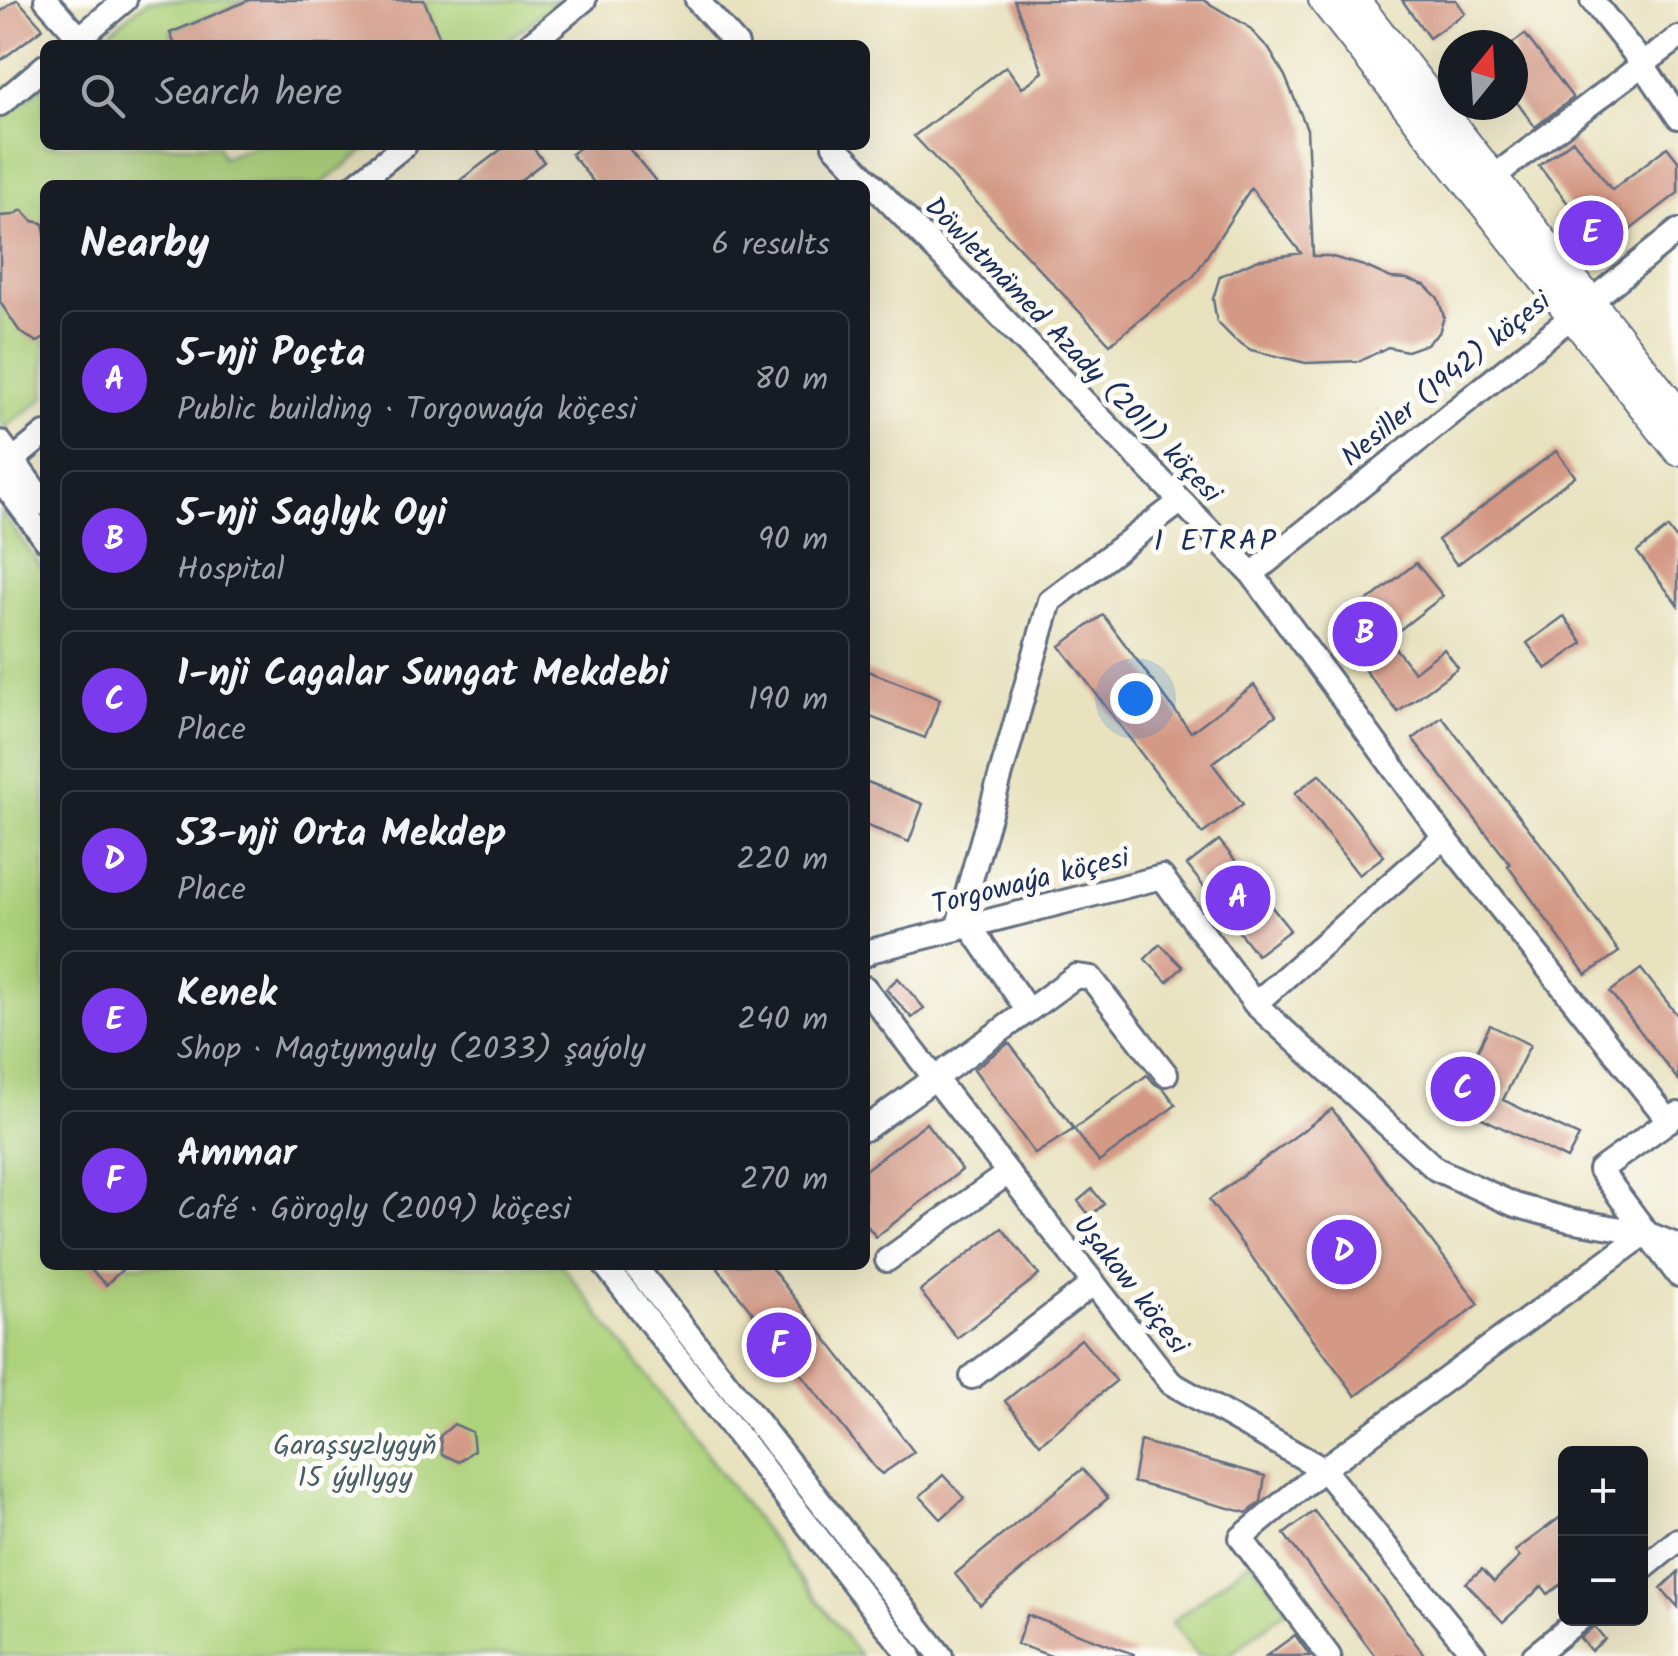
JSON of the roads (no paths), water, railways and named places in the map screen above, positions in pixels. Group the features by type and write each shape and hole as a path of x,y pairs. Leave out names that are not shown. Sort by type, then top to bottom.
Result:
{"main road":[{"path":"1323,0 1580,307 1678,413"},
{"path":"1355,0 1493,177 1678,451"}],"street":[{"path":"46,0 75,40"},
{"path":"77,40 125,0"},
{"path":"535,40 584,0"},
{"path":"697,0 733,40"},
{"path":"1592,0 1678,116"},
{"path":"1493,177 1678,38"},
{"path":"0,104 40,70"},
{"path":"361,180 399,150"},
{"name":"Döwletmämed Azady (2011) köçesi","path":"839,150 868,180"},
{"name":"Döwletmämed Azady (2011) köçesi","path":"870,182 1252,574 1444,837 1674,1117"},
{"name":"Nesiller (1942) köçesi","path":"1252,574 1678,230"},
{"path":"3,463 40,437"},
{"path":"3,463 40,499"},
{"path":"3,463 40,530"},
{"path":"1028,1010 963,928 1050,600 1180,502"},
{"path":"1444,837 1254,1004 1436,1169 1515,1205 1568,1220 1646,1234 1678,1246"},
{"name":"Torgowaýa köçesi","path":"870,952 1162,877 1254,1004"},
{"path":"870,1125 1076,976 1091,978 1166,1074"},
{"name":"Uşakow köçesi","path":"870,994 1171,1383 1323,1469 1474,1656"},
{"path":"1674,1117 1600,1170 1678,1275"},
{"path":"887,1260 1008,1173"},
{"path":"1329,1656 1241,1538 1323,1469 1646,1234"},
{"path":"609,1270 910,1656"},
{"path":"638,1270 941,1656"},
{"path":"972,1377 1094,1284"},
{"path":"1648,1564 1678,1540"},
{"path":"1534,1656 1571,1626"}],"place":[{"name":"Kenek","path":"1591,233"},
{"name":"5-nji Saglyk Oyi","path":"1365,634"},
{"name":"5-nji Poçta","path":"1238,898"},
{"name":"1-nji Cagalar Sungat Mekdebi","path":"1463,1089"},
{"name":"53-nji Orta Mekdep","path":"1344,1252"},
{"name":"Ammar","path":"779,1345"}],"district":[{"name":"1 ETRAP","path":"1216,540"}],"park label":[{"name":"Garaşsyzlygyň 15 ýyllygy","path":"355,1460"}]}
